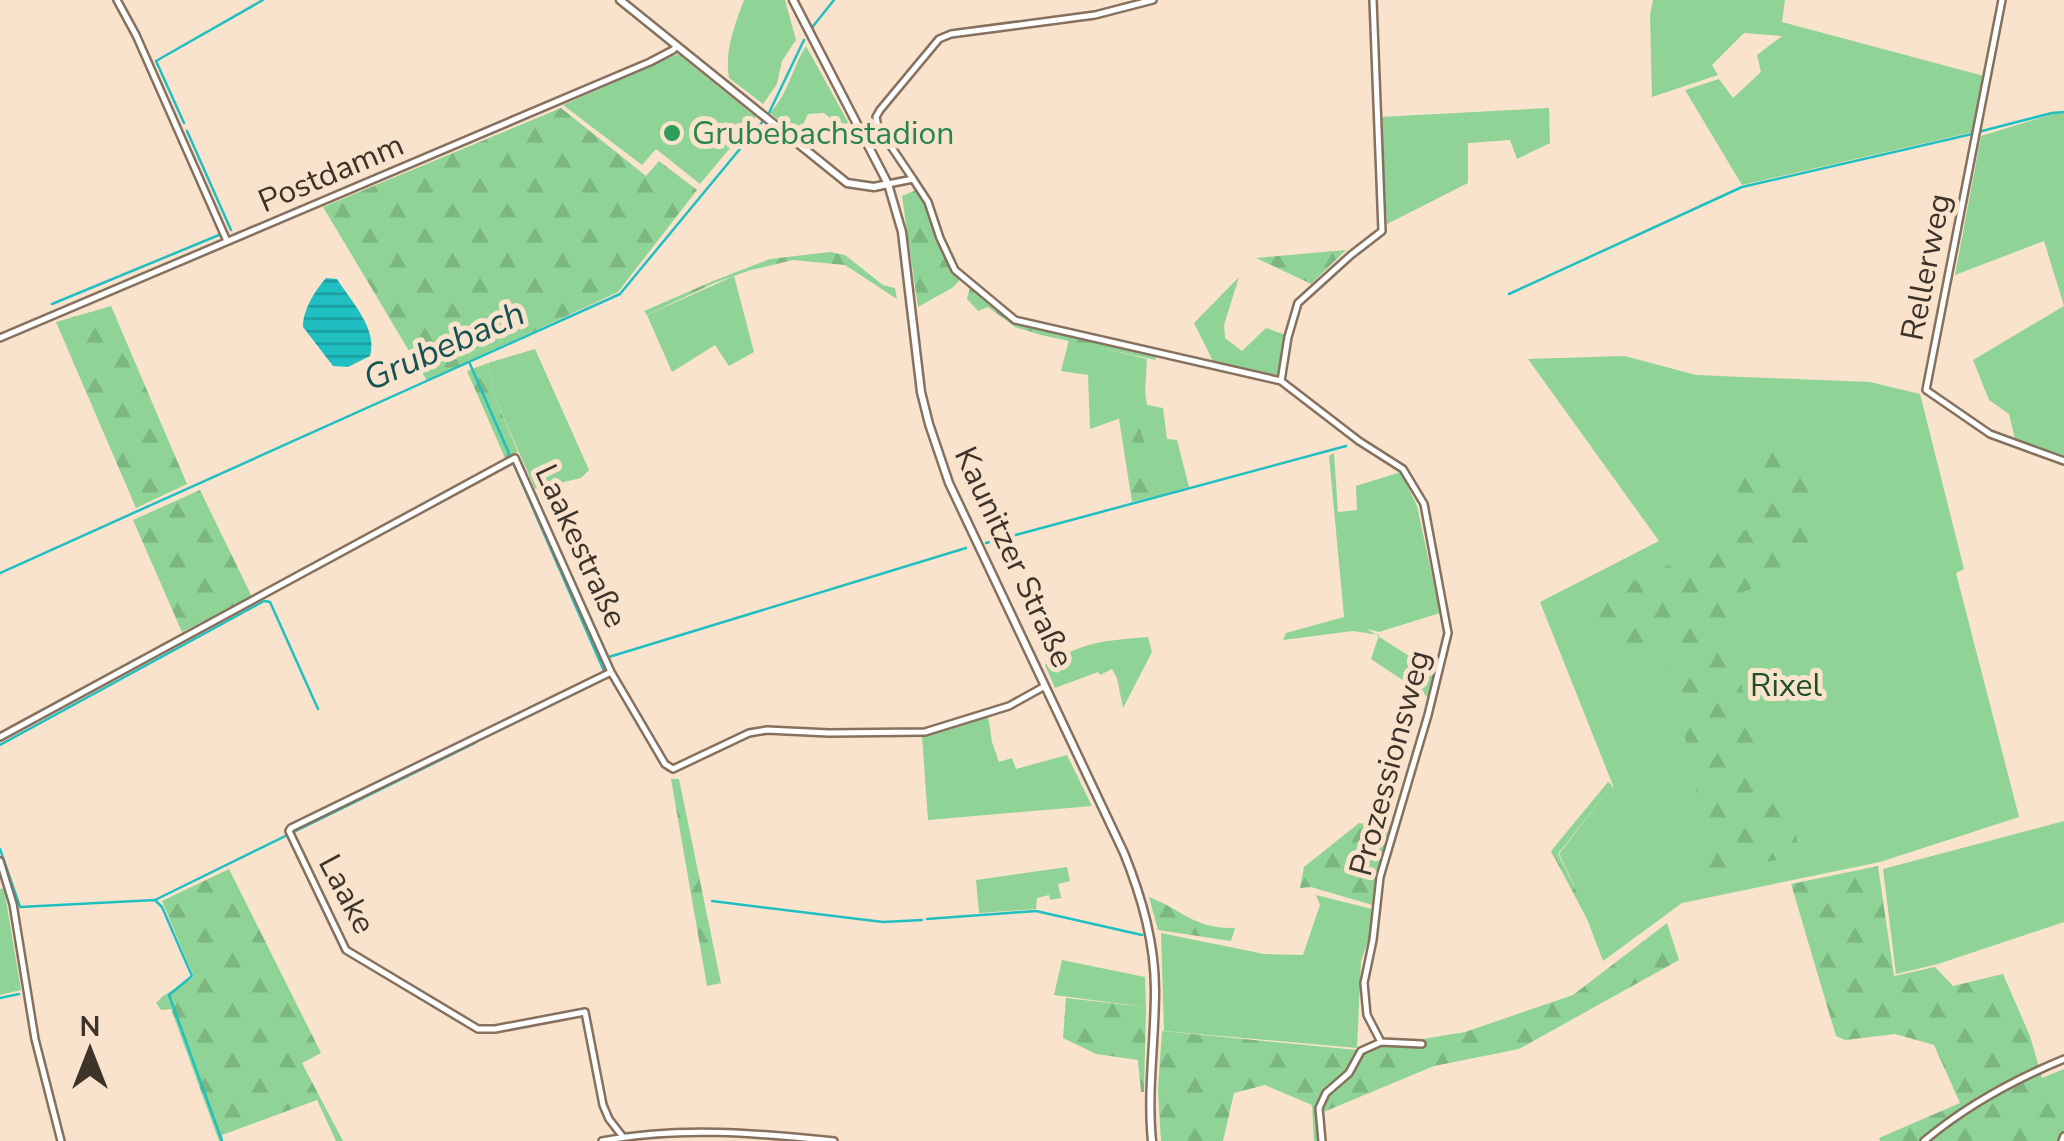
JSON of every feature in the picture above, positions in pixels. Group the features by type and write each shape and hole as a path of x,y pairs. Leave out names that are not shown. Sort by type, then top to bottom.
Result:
{"main road":[{"path":"620,0 847,183 874,187 888,184"},
{"name":"Kaunitzer Straße","path":"794,0 888,184 902,232 918,370 928,424 938,452 1136,884 1148,926 1155,988 1152,1141"}],"street":[{"path":"117,0 227,241"},
{"name":"Prozessionsweg","path":"1153,0 1095,14 951,34 939,39 876,118 878,127 928,202 955,270 1015,320 1280,381 1348,433 1403,468 1424,504 1448,633 1428,716 1380,877 1374,940 1364,983 1367,1015 1381,1042"},
{"path":"1280,381 1298,304 1382,230 1373,0"},
{"name":"Rellerweg","path":"2002,0 1926,390 1990,434 2064,460"},
{"name":"Postdamm","path":"0,338 650,62 676,46"},
{"path":"888,184 913,178"},
{"name":"Laakestraße","path":"0,737 516,458 611,672 665,764 673,769 749,733 766,730 926,732 1009,706 1045,686"},
{"name":"Laake","path":"611,672 289,831 346,950 478,1029 585,1012 603,1106 623,1137"},
{"path":"0,861 12,904 34,1039 61,1141"},
{"path":"1322,1141 1319,1108 1326,1093 1349,1072 1360,1051 1381,1042 1422,1044"},
{"path":"1924,1141 1964,1109 2022,1076 2064,1060"},
{"path":"602,1141 667,1133 777,1134 834,1141"}],"green space":[{"path":"744,0 785,0 796,40 782,61 777,84 763,104 729,78 729,48"},
{"path":"1653,0 1785,0 1782,22 1984,76 1973,132 1742,185 1685,90 1719,79 1733,98 1761,72 1757,55 1782,36 1744,33 1712,65 1718,75 1652,97"},
{"path":"806,46 848,122 838,133 824,113 808,114 798,136 770,113"},
{"name":"Grubebachstadion","path":"678,54 756,117 700,184 656,149 642,165 563,105"},
{"path":"561,108 646,176 659,161 697,190 618,292 427,381 323,207"},
{"path":"1549,108 1550,143 1517,159 1510,140 1468,143 1468,183 1387,224 1380,117"},
{"path":"2064,113 2064,306 2044,241 1955,275 1981,136"},
{"path":"916,190 926,202 953,271 961,279 918,307 902,196"},
{"path":"1346,250 1311,284 1256,258"},
{"path":"830,252 845,255 883,285 895,288 897,299 845,265 793,260 714,283 647,315 644,311 770,259"},
{"path":"734,276 754,352 729,366 715,345 672,372 647,315"},
{"path":"1239,277 1224,325 1225,338 1242,351 1266,328 1286,335 1278,375 1214,363 1194,323"},
{"path":"970,287 1015,323 1155,356 1156,360 1015,327 988,307 978,311 967,299"},
{"path":"111,306 187,484 136,508 56,322"},
{"path":"2064,306 2064,457 2015,439 2009,414 1989,400 1973,360"},
{"path":"1069,340 1147,359 1147,405 1163,408 1167,439 1177,440 1189,487 1161,495 1135,413 1090,429 1088,375 1061,371"},
{"path":"535,349 589,470 581,478 535,489 494,395 488,363"},
{"name":"Rixel","path":"1625,356 1696,375 1870,382 1920,394 1964,569 1956,573 2019,817 1880,862 1682,903 1603,961 1559,854 1611,786 1614,788 1540,602 1659,541 1528,359"},
{"path":"488,363 494,395 518,452 505,458 467,371"},
{"path":"1135,412 1161,495 1132,502 1119,419"},
{"path":"1726,443 1813,462 1817,562 1723,600 1763,785 1786,782 1800,855 1697,877 1699,803 1664,638 1593,657 1579,606 1748,529"},
{"path":"1334,453 1338,512 1357,510 1356,486 1401,472 1417,506 1440,613 1379,632 1367,629 1376,634 1353,631 1283,640 1286,633 1344,617 1329,456"},
{"path":"200,490 252,597 182,632 133,520"},
{"path":"1379,636 1434,672 1428,697 1371,659"},
{"path":"1148,637 1152,652 1123,708 1112,669 1055,688 1045,665 1095,644"},
{"path":"988,716 999,762 1012,758 1016,769 1067,755 1092,806 928,820 922,736"},
{"path":"671,779 679,779 721,983 707,986"},
{"path":"1608,782 1612,785 1558,854 1606,955 1551,851"},
{"path":"2064,821 2064,922 1896,974 1883,869"},
{"path":"1359,823 1391,826 1376,875 1372,905 1311,887 1300,888 1304,867"},
{"path":"1878,866 1894,976 1935,967 1953,986 2003,974 2030,1036 2042,1078 2064,1069 2064,1141 1880,1141 1879,1138 1960,1103 1934,1045 1895,1034 1845,1040 1836,1036 1791,884"},
{"path":"1067,867 1070,881 1058,884 1061,898 1037,898 1036,909 979,913 976,880"},
{"path":"229,869 321,1053 302,1063 343,1141 336,1141 317,1100 222,1135 223,1141 219,1141 171,1009 161,1010 156,1003 194,977 162,901"},
{"path":"4,888 21,990 0,995 0,889"},
{"path":"1316,895 1372,909 1369,938 1361,961 1357,1048 1164,1031 1161,933 1264,954 1303,955 1320,905"},
{"path":"1149,897 1199,922 1235,928 1231,941 1158,930"},
{"path":"1667,923 1679,960 1519,1049 1434,1066 1321,1113 1320,1141 1314,1141 1312,1105 1265,1085 1234,1093 1223,1141 1161,1141 1158,1090 1162,1031 1357,1050 1465,1032 1573,995"},
{"path":"1062,960 1145,977 1146,1007 1054,995"},
{"path":"1066,998 1146,1007 1144,1092 1138,1060 1096,1054 1063,1038"}],"water":[{"path":"326,278 337,279 362,316 370,336 370,356 348,367 333,366 303,327 310,301"}],"waterway":[{"path":"184,123 156,61 263,0"},
{"name":"Grubebach","path":"810,30 834,0"},
{"name":"Grubebach","path":"768,115 804,40"},
{"path":"1978,132 2064,112"},
{"name":"Grubebach","path":"0,573 620,294 763,121"},
{"path":"187,131 231,230"},
{"path":"1509,294 1742,187 1972,134"},
{"path":"52,304 219,235"},
{"path":"470,364 604,671"},
{"path":"986,543 1346,446"},
{"path":"599,660 966,548"},
{"path":"0,745 264,601 270,602 318,709"},
{"path":"0,849 20,907 155,900 475,743"},
{"path":"156,901 192,976 169,995 222,1141"},
{"path":"712,901 883,922 922,920"},
{"path":"927,919 1036,911 1142,935"},
{"path":"0,998 19,994"}],"place":[{"name":"Grubebachstadion","path":"672,133"}]}
